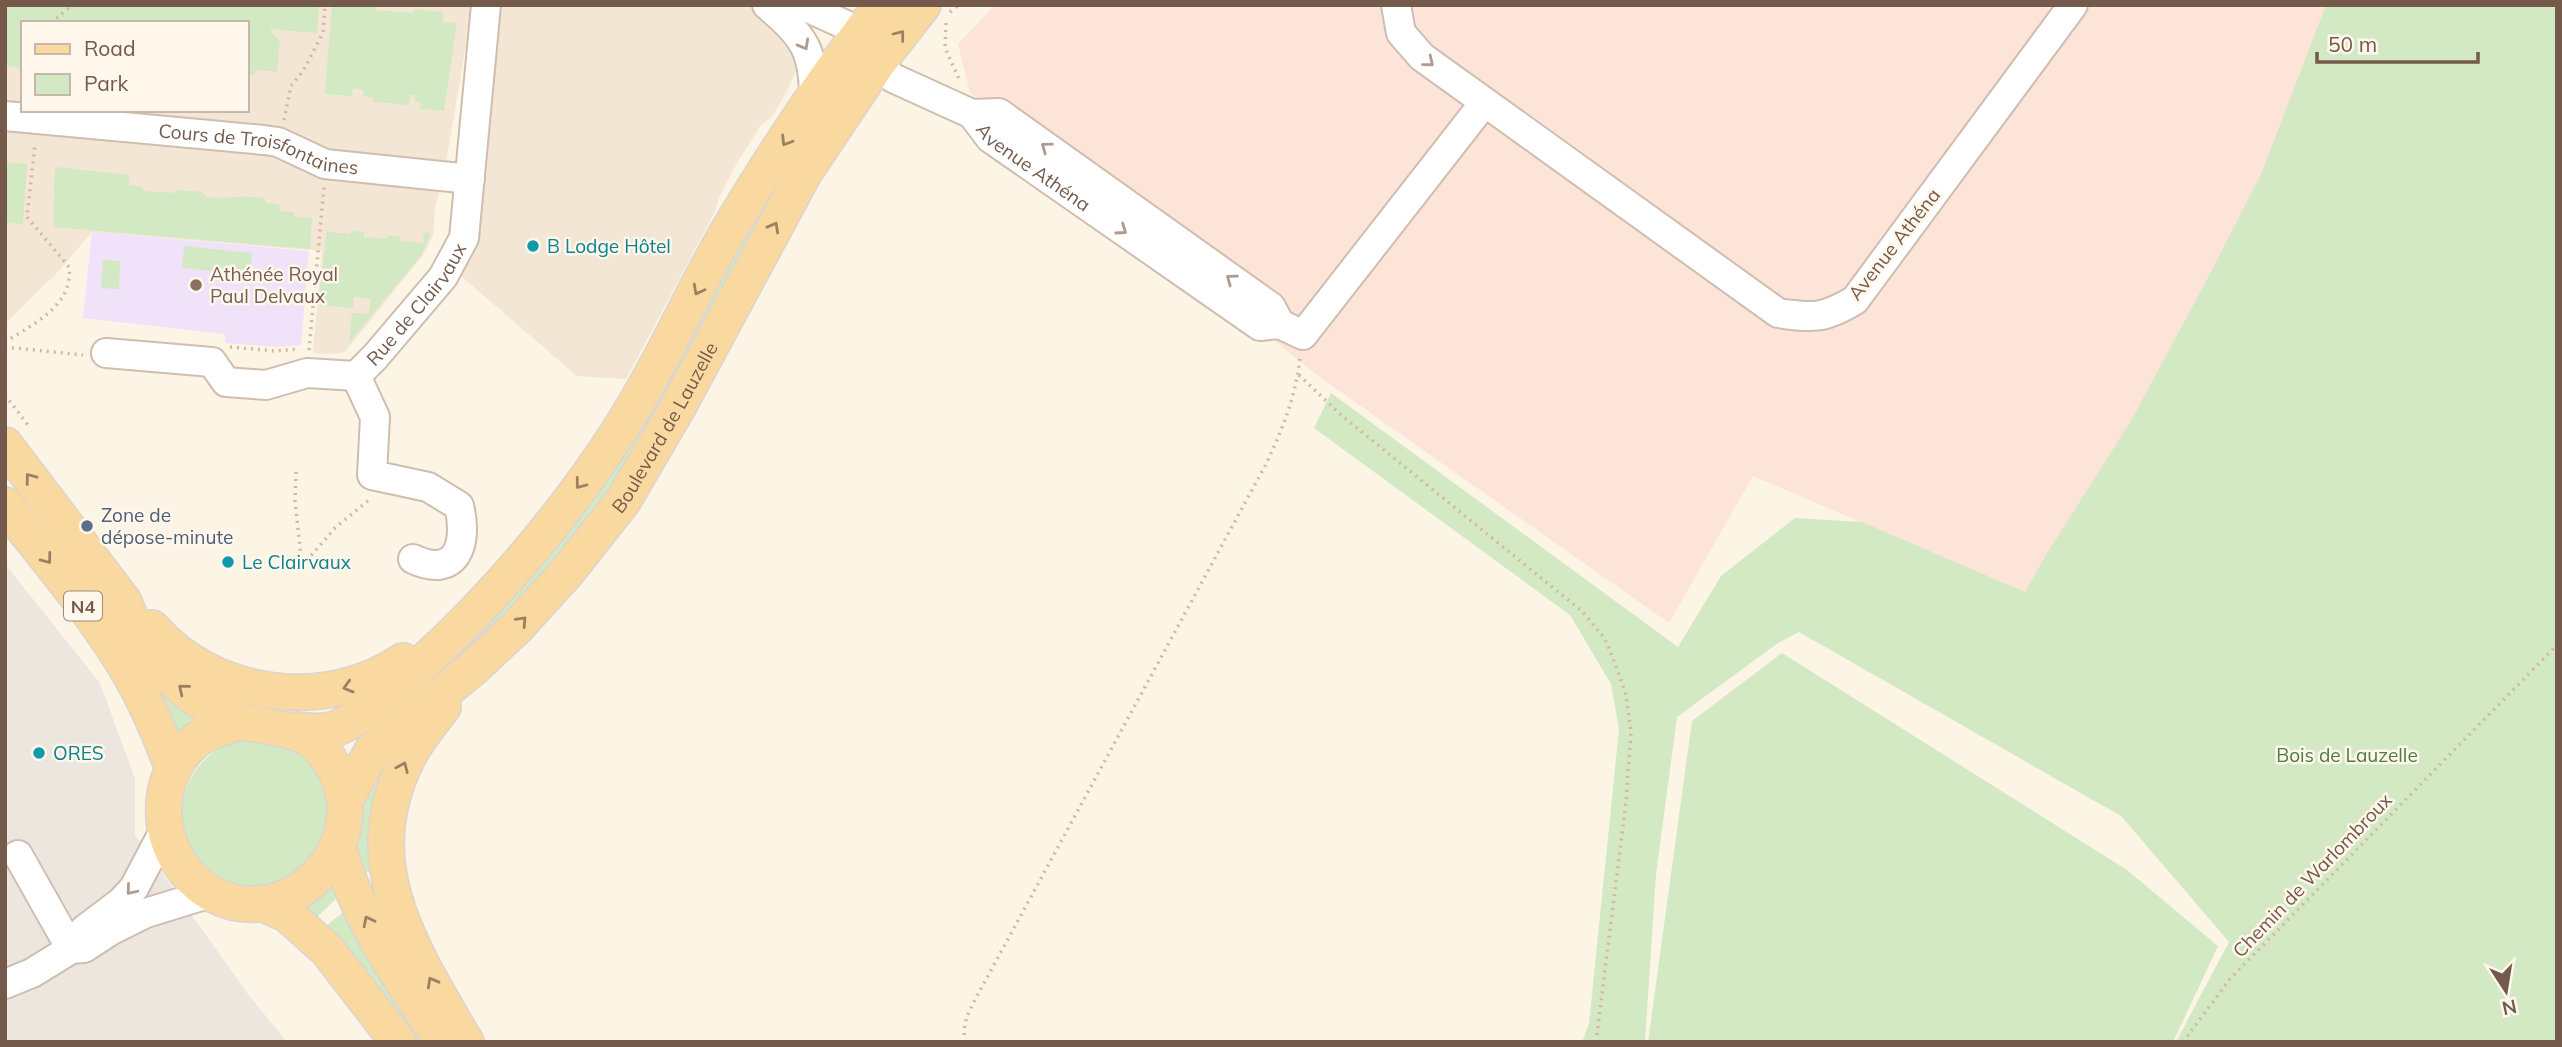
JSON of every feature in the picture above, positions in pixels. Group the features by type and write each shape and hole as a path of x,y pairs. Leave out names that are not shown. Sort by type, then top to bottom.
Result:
{"main road":[{"name":"Boulevard de Lauzelle","path":"345,801 372,751 473,668 517,627 567,572 623,501 684,395 804,173 870,74 937,8"},
{"name":"Boulevard de Lauzelle","path":"296,730 334,730 356,718 417,668 470,616 537,541 618,432 660,360 729,230 814,98 871,19"},
{"path":"870,74 867,58 871,19"},
{"name":"N4","path":"5,445 124,602 132,624 176,684 206,707 242,721 296,730 314,743 329,760 340,779 345,801 345,824 338,847 320,874 312,881 294,894 262,903"},
{"name":"N4","path":"5,505 97,625 128,672 150,714 173,769"},
{"path":"124,602 142,616 170,648 191,661 226,679 259,689 288,692 337,690 360,683 390,670 470,616"},
{"path":"466,1042 407,938 395,907 387,872 386,833 390,805 410,752 473,668"},
{"name":"N4","path":"242,721 214,730 190,746 173,769 163,799 164,831 174,856 190,877 211,893 236,901 262,903 287,914 328,951 398,1042"},
{"name":"N4","path":"338,847 349,883 377,940 443,1042"}],"street":[{"name":"Rue de Clairvaux","path":"212,362 226,382 266,385 307,373 356,376 443,276 464,238 486,5"},
{"path":"767,5 797,33 807,47 811,59 814,98"},
{"path":"802,5 871,19"},
{"name":"Avenue Athéna","path":"1396,5 1401,33 1422,57 1778,313 1811,317 1835,313 1854,300 2073,5"},
{"path":"870,74 893,78 972,114"},
{"name":"Avenue Athéna","path":"972,114 990,138 1260,326 1280,324 1303,335 1484,103"},
{"name":"Cours de Troisfontaines","path":"5,116 278,142 325,164 470,180"},
{"path":"106,352 212,362"},
{"path":"356,376 374,417 372,475 428,487 458,506 463,536 455,557 431,564 413,559"},
{"path":"71,949 75,937 121,902 134,888 164,831"},
{"path":"18,855 71,949"},
{"path":"5,984 32,973 71,949 84,948 110,931 146,914 211,893"}],"path":[{"path":"17,5 44,5"},
{"path":"53,21 72,5"},
{"path":"278,142 291,86 303,71 323,33 325,5"},
{"path":"937,8 945,27 945,48 972,114"},
{"path":"5,345 51,312 66,291 70,276 69,267 27,217 37,118"},
{"path":"307,373 325,164"},
{"path":"5,345 86,355 106,352"},
{"path":"212,362 223,346 275,351 290,348"},
{"path":"965,1042 965,1020 976,998 1265,467 1282,431 1298,375 1341,415 1583,612 1605,639 1626,695 1631,732 1626,802 1596,1042"},
{"path":"296,472 295,501 302,566 335,528 370,500 389,477"},
{"name":"Chemin de Warlombroux","path":"2183,1042 2230,979 2557,645"}],"shaded area":[{"path":"5,5 471,5 446,162 435,209 433,236 423,255 345,352 313,353 322,251 92,232 58,272 5,324"},
{"path":"502,5 759,5 755,13 788,44 796,57 796,71 788,89 772,117 761,125 737,163 715,212 626,379 577,376 461,276 480,215 485,144"},
{"path":"995,5 2498,5 2148,645 1753,476 1669,623 1318,376 970,93 958,44"},
{"name":"Athénée Royal Paul Delvaux","path":"92,232 309,251 301,345 275,347 225,343 225,334 83,318"},
{"path":"5,564 100,683 135,779 135,835 247,993 287,1042 5,1042"}],"green space":[{"path":"5,5 319,5 317,33 271,29 280,41 277,72 256,70 254,75 248,74 248,21 21,21 21,68 5,66"},
{"path":"332,5 376,5 376,10 413,13 414,9 443,12 443,22 457,23 444,111 420,109 421,102 415,101 415,95 411,95 409,105 373,102 373,98 363,96 364,90 353,88 352,96 325,94"},
{"name":"Bois de Lauzelle","path":"2326,5 2557,5 2557,1042 2176,1042 2229,942 2121,816 1799,632 1778,643 1677,717 1656,874 1645,1042 1582,1042 1589,1024 1619,729 1611,684 1570,615 1314,428 1331,393 1678,647 1721,576 1795,518 1862,522 2025,592 2131,421 2210,274 2262,172"},
{"path":"5,162 27,164 23,224 5,223"},
{"path":"55,167 129,175 129,185 141,186 145,191 172,193 177,190 202,192 206,197 263,198 267,203 280,205 279,211 294,212 294,217 312,218 310,249 53,227"},
{"path":"784,173 677,394 560,563 384,730 373,714 424,672 717,278"},
{"path":"327,229 329,232 350,234 351,231 364,232 364,237 387,239 388,235 400,236 400,241 423,243 424,232 431,233 422,254 349,343 352,313 369,314 371,299 354,297 353,308 318,305"},
{"path":"184,246 252,253 250,275 182,268"},
{"path":"103,260 120,261 119,289 101,288"},
{"path":"1782,653 2127,870 2218,946 2173,1042 1648,1042 1692,721"},
{"path":"172,688 206,716 180,738 159,696"},
{"path":"256,739 284,745 308,761 324,785 330,813 324,841 308,865 284,881 256,887 228,881 204,865 188,841 182,813 188,785 204,761 228,745"},
{"path":"382,762 371,816 369,871 361,876 356,858 361,827 361,795"},
{"path":"335,883 341,894 312,922 298,911 320,898"},
{"path":"347,909 427,1042 417,1042 408,1033 321,930"}],"place":[{"name":"B Lodge Hôtel","path":"533,246"},
{"name":"Athénée Royal Paul Delvaux","path":"196,285"},
{"name":"Zone de dépose-minute","path":"87,526"},
{"name":"Le Clairvaux","path":"228,562"},
{"name":"ORES","path":"39,753"}]}
